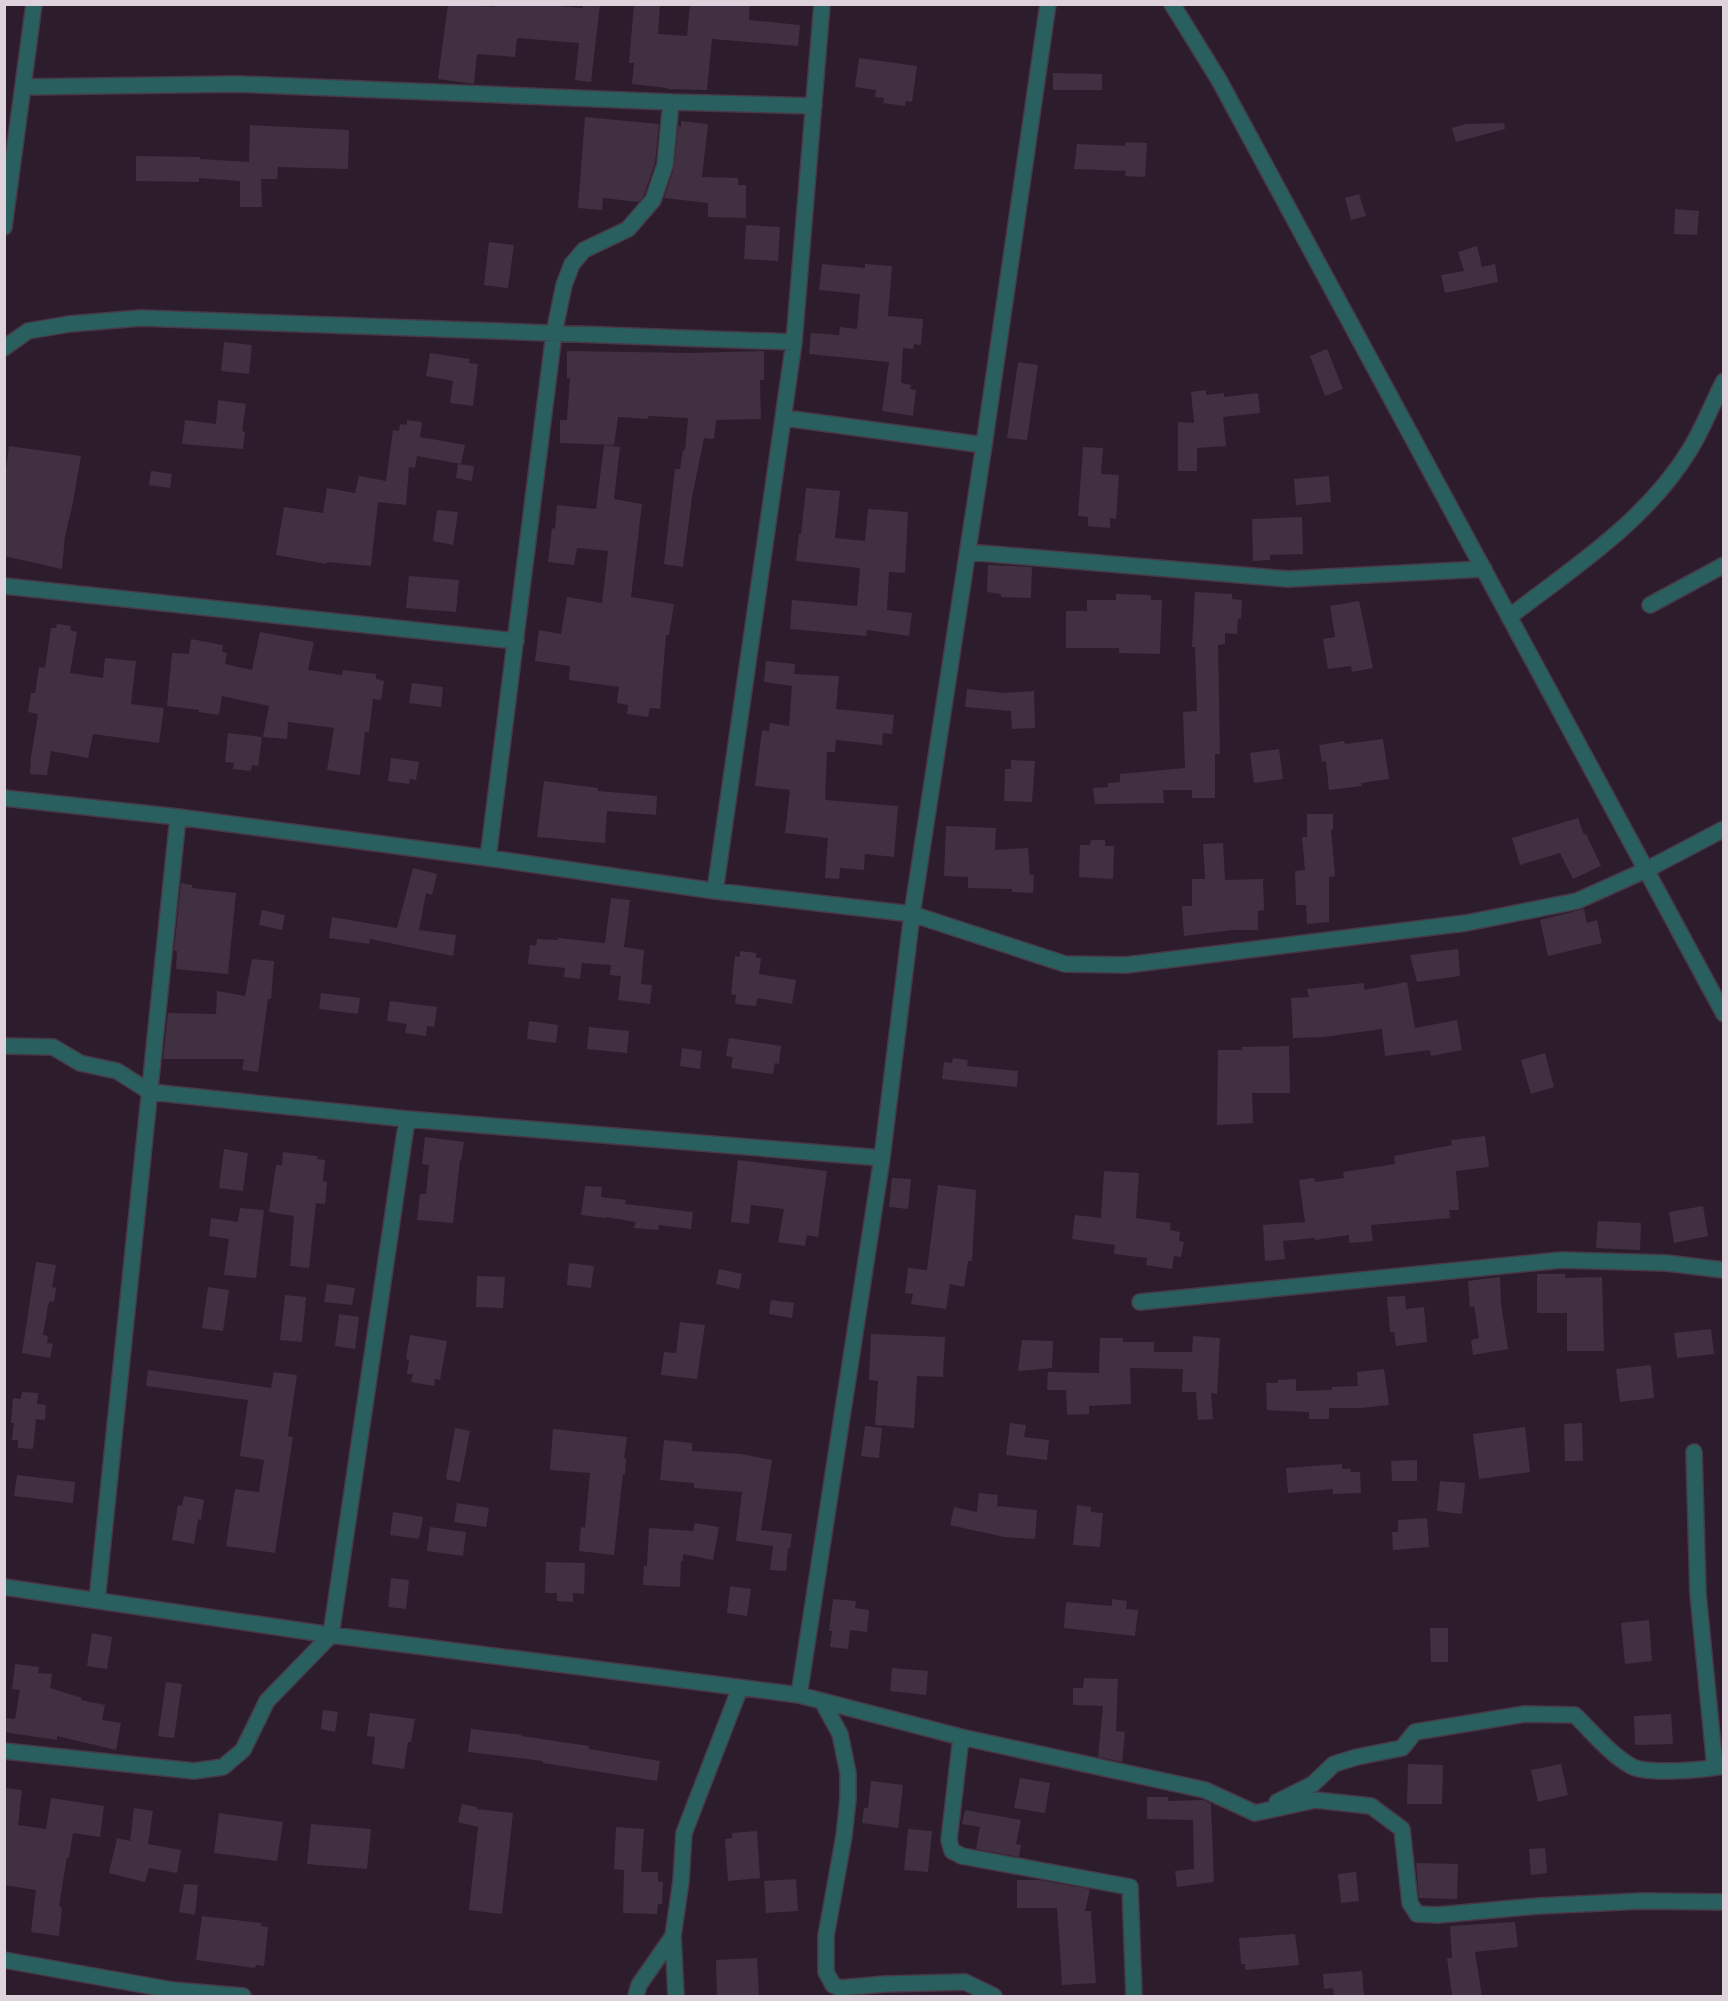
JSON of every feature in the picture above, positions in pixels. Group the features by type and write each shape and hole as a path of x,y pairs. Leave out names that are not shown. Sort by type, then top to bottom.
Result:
{"street":[{"path":"4,227 34,4"},
{"path":"715,891 794,342 822,4"},
{"path":"799,1695 882,1158 912,914 984,445 1048,4"},
{"path":"1172,4 1219,80 1724,1014"},
{"path":"23,87 239,84 814,106"},
{"path":"488,858 554,333 564,285 573,264 584,250 628,229 653,200 665,165 671,102"},
{"path":"4,348 28,331 69,324 141,318 794,342"},
{"path":"1509,617 1610,539 1655,497 1689,451 1724,381"},
{"path":"784,418 984,445"},
{"path":"968,552 1288,579 1484,569"},
{"path":"1650,605 1724,565"},
{"path":"4,586 516,641"},
{"path":"4,798 178,817 715,891 912,914 1065,964 1126,965 1466,923 1577,902 1646,870 1724,829"},
{"path":"97,1600 178,817"},
{"path":"4,1046 53,1047 80,1062 117,1071 150,1092 407,1119 882,1158"},
{"path":"4,1751 194,1771 223,1767 243,1750 267,1701 331,1635 407,1119"},
{"path":"1140,1302 1562,1260 1666,1263 1724,1270"},
{"path":"1255,1813 1313,1784 1334,1764 1357,1756 1402,1748 1415,1732 1525,1714 1575,1715 1612,1752 1633,1767 1663,1771 1719,1766 1698,1594 1694,1452"},
{"path":"4,1587 331,1635 799,1695 961,1737 1205,1790 1255,1813 1315,1800 1371,1806 1402,1828 1410,1903 1417,1914 1438,1915 1538,1906 1642,1901 1724,1902"},
{"path":"676,1996 673,1936 681,1881 684,1833 740,1688"},
{"path":"822,1701 840,1734 848,1773 844,1836 826,1936 826,1972 833,1985 840,1989 885,1984 965,1982 994,1996"},
{"path":"961,1737 949,1840 952,1851 962,1856 1131,1887 1134,1996"},
{"path":"636,1996 639,1985 673,1936"},
{"path":"4,1960 172,1993 243,1996"}],"building":[{"path":"448,4 495,7 495,4 531,4 583,8 583,4 600,4 591,82 575,80 579,43 517,38 515,57 477,54 474,84 438,79"},
{"path":"634,4 660,4 658,34 687,36 690,4 750,4 749,20 800,25 798,46 712,39 707,90 667,89 632,84 634,63 629,63"},
{"path":"859,58 917,66 912,102 906,101 905,106 883,103 884,98 875,97 876,90 855,87"},
{"path":"1053,73 1102,74 1102,90 1053,90"},
{"path":"585,117 659,124 655,163 644,195 639,202 603,198 602,210 578,208"},
{"path":"681,121 708,124 702,177 738,178 738,185 746,185 746,218 708,217 708,203 664,198 674,168 678,126 681,127"},
{"path":"1504,123 1505,129 1456,142 1452,128 1466,124"},
{"path":"250,125 349,130 348,169 278,167 277,179 261,179 262,207 240,207 240,181 199,178 199,182 136,181 136,156 200,157 200,159 249,162"},
{"path":"1126,142 1147,143 1145,177 1125,176 1126,171 1074,169 1077,144 1125,146"},
{"path":"1359,194 1366,216 1351,220 1345,198"},
{"path":"1675,209 1699,211 1697,235 1674,234"},
{"path":"746,225 780,227 778,261 744,259"},
{"path":"489,242 514,245 508,288 484,285"},
{"path":"1477,246 1482,267 1495,264 1498,282 1445,293 1441,275 1464,271 1458,252"},
{"path":"822,264 865,268 865,264 892,266 888,316 923,319 921,345 914,344 913,349 903,348 901,383 911,385 910,389 916,390 913,416 882,411 889,362 809,354 811,333 839,335 840,327 857,329 860,294 819,290"},
{"path":"224,342 252,345 249,374 221,371"},
{"path":"1327,349 1343,389 1325,396 1310,356"},
{"path":"567,351 690,353 764,351 764,380 760,380 761,419 716,420 714,439 704,438 692,497 683,567 664,564 675,469 680,469 683,450 685,450 688,418 618,417 614,445 560,443 560,420 567,420 570,378 567,378"},
{"path":"430,353 470,359 469,363 478,364 473,406 450,403 453,381 426,376"},
{"path":"1018,362 1038,365 1027,440 1007,438"},
{"path":"1206,390 1206,395 1224,393 1224,397 1258,393 1260,413 1223,417 1226,446 1197,448 1197,471 1178,471 1178,422 1194,423 1191,392"},
{"path":"218,400 246,404 242,431 245,432 243,449 182,444 185,420 216,424"},
{"path":"407,420 422,422 420,437 465,445 461,464 417,456 415,468 409,467 406,505 378,502 371,566 327,562 327,564 276,555 284,507 323,513 327,488 355,493 359,476 386,481 393,430 399,431 400,424 407,425"},
{"path":"604,445 620,447 614,499 642,504 631,597 674,604 669,635 666,635 660,709 650,708 648,717 627,714 628,705 617,703 619,687 569,680 570,666 535,661 539,630 561,634 567,597 602,603 608,551 577,548 574,565 548,562 557,505 596,509"},
{"path":"9,446 81,456 65,536 62,569 4,556 4,484"},
{"path":"1083,447 1103,448 1101,474 1119,475 1116,519 1110,518 1110,528 1088,526 1088,517 1078,516"},
{"path":"458,464 474,466 472,481 456,478"},
{"path":"151,471 172,474 170,488 149,485"},
{"path":"1329,476 1331,502 1296,505 1294,479"},
{"path":"806,488 840,491 835,538 865,541 868,509 908,512 905,573 889,572 887,610 912,613 909,636 867,630 866,636 790,629 792,600 857,606 860,568 796,561"},
{"path":"437,510 458,512 453,545 433,541"},
{"path":"1302,517 1303,554 1270,555 1270,560 1253,561 1252,519"},
{"path":"988,565 1032,567 1031,598 1001,597 1001,594 987,592"},
{"path":"409,576 459,580 456,612 406,608"},
{"path":"1195,592 1232,594 1232,599 1242,600 1237,634 1225,633 1225,644 1218,645 1220,754 1215,754 1215,798 1192,798 1192,790 1163,790 1164,803 1095,804 1093,788 1108,787 1108,783 1120,782 1120,774 1185,768 1183,712 1197,711 1195,647 1192,647"},
{"path":"1116,594 1151,595 1151,600 1162,600 1160,654 1119,653 1119,648 1066,648 1066,611 1087,611 1087,600 1116,600"},
{"path":"1359,601 1373,668 1352,672 1351,666 1328,669 1323,639 1335,637 1330,606"},
{"path":"57,624 71,626 70,630 77,632 70,673 103,678 105,658 136,661 131,704 164,708 159,743 93,734 88,758 51,751 47,775 30,774 38,714 28,712 31,693 35,693 39,667 45,668 51,628 56,628"},
{"path":"260,632 314,642 308,670 342,675 343,670 376,674 376,679 384,681 381,700 373,699 369,732 365,732 360,775 327,770 334,728 288,722 287,739 263,737 269,706 222,696 219,715 167,706 172,653 189,654 191,639 223,645 222,652 227,653 225,664 252,670"},
{"path":"766,661 795,664 794,674 839,676 836,709 894,715 892,734 883,733 882,745 836,740 835,752 827,752 825,798 826,800 898,806 894,857 865,854 864,870 840,868 839,879 825,878 828,838 785,833 790,790 755,786 762,730 769,731 770,723 789,726 792,686 764,682"},
{"path":"412,683 443,687 441,707 409,703"},
{"path":"967,689 1004,693 1034,691 1035,728 1012,729 1011,711 965,707"},
{"path":"228,733 262,737 258,766 252,765 251,771 233,769 234,763 225,762"},
{"path":"1383,739 1389,779 1361,783 1362,786 1329,790 1326,761 1322,762 1319,745"},
{"path":"1279,749 1283,779 1254,783 1250,753"},
{"path":"391,758 419,762 416,780 410,779 409,784 388,781"},
{"path":"1011,760 1035,761 1032,802 1004,801 1005,769 1011,769"},
{"path":"544,781 598,788 598,791 657,796 656,815 607,811 605,843 537,837"},
{"path":"1307,814 1333,814 1333,830 1331,830 1335,876 1329,877 1329,922 1307,924 1306,905 1296,905 1295,871 1305,870 1302,837 1307,837"},
{"path":"1578,818 1584,835 1586,834 1601,866 1573,879 1560,853 1520,865 1512,838"},
{"path":"946,826 996,828 995,850 1028,848 1030,875 1034,875 1033,893 1012,892 1012,889 968,888 968,877 944,876"},
{"path":"1091,840 1105,840 1105,846 1114,846 1113,879 1079,877 1080,845 1090,845"},
{"path":"1223,843 1225,880 1263,879 1264,910 1258,911 1258,930 1232,930 1184,936 1182,906 1192,906 1192,879 1205,879 1203,844"},
{"path":"413,868 437,874 432,895 426,893 419,930 456,935 453,956 370,939 369,944 329,938 332,917 397,928"},
{"path":"181,883 192,885 192,888 236,893 228,974 176,969 177,951 174,951"},
{"path":"611,898 630,900 624,947 644,950 641,984 652,985 650,1004 618,1000 621,976 610,975 611,965 582,963 580,979 564,977 565,968 528,964 530,945 536,946 537,939 558,940 558,938 605,943"},
{"path":"1584,909 1587,923 1597,920 1602,943 1548,956 1540,920"},
{"path":"262,910 285,915 282,930 259,925"},
{"path":"1458,949 1460,976 1417,982 1410,955"},
{"path":"740,951 756,953 756,958 761,958 759,974 796,980 792,1004 757,998 756,1006 735,1004 736,995 731,994 735,956 740,957"},
{"path":"252,959 274,961 271,999 268,999 258,1072 242,1070 244,1059 163,1059 168,1013 216,1014 217,991 245,996"},
{"path":"1407,982 1415,1028 1457,1020 1462,1050 1431,1056 1430,1050 1385,1056 1382,1029 1324,1037 1293,1038 1291,998 1309,997 1307,989 1364,983 1364,990"},
{"path":"321,993 360,998 358,1014 319,1009"},
{"path":"390,1001 437,1007 434,1027 427,1026 426,1036 405,1033 407,1024 387,1021"},
{"path":"529,1021 558,1025 556,1043 527,1039"},
{"path":"589,1027 629,1031 627,1053 587,1049"},
{"path":"729,1038 781,1046 779,1064 775,1063 773,1074 731,1068 733,1057 726,1056"},
{"path":"1289,1046 1290,1093 1252,1093 1253,1123 1217,1125 1218,1050"},
{"path":"682,1048 702,1051 700,1069 680,1066"},
{"path":"1545,1053 1554,1087 1531,1094 1521,1060"},
{"path":"953,1058 968,1060 967,1066 1018,1071 1017,1087 942,1079 944,1062 952,1063"},
{"path":"1485,1136 1489,1167 1456,1171 1459,1210 1449,1210 1450,1218 1371,1225 1373,1241 1349,1243 1349,1235 1315,1240 1315,1238 1283,1241 1285,1259 1265,1261 1263,1225 1305,1222 1299,1180 1314,1178 1315,1182 1344,1178 1343,1172 1395,1164 1394,1156 1452,1145 1451,1140"},
{"path":"425,1137 464,1142 453,1223 417,1220 420,1194 426,1194 429,1165 422,1164"},
{"path":"224,1149 248,1153 243,1191 219,1188"},
{"path":"283,1152 317,1156 317,1159 325,1160 323,1181 327,1182 325,1204 316,1203 309,1268 290,1266 294,1216 269,1212 276,1165 282,1165"},
{"path":"738,1160 827,1171 818,1237 807,1235 805,1246 778,1242 784,1209 751,1205 749,1224 731,1222"},
{"path":"1104,1171 1139,1173 1136,1218 1171,1223 1170,1230 1180,1232 1179,1241 1184,1242 1181,1257 1174,1256 1172,1269 1146,1265 1147,1258 1114,1254 1115,1245 1072,1239 1075,1215 1101,1218"},
{"path":"892,1178 911,1179 908,1209 889,1207"},
{"path":"938,1185 976,1190 972,1261 968,1261 964,1287 950,1284 946,1309 911,1304 913,1294 905,1293 908,1268 927,1270"},
{"path":"585,1186 602,1187 601,1197 626,1200 625,1204 693,1212 691,1229 659,1225 658,1230 634,1228 636,1222 581,1215"},
{"path":"1703,1206 1708,1236 1674,1243 1669,1212"},
{"path":"240,1208 264,1210 256,1278 224,1275 229,1239 209,1236 211,1218 238,1222"},
{"path":"1598,1221 1641,1223 1640,1250 1596,1248"},
{"path":"36,1262 56,1265 52,1287 56,1288 54,1302 50,1301 48,1306 43,1335 48,1336 47,1343 53,1344 50,1358 22,1353"},
{"path":"569,1263 594,1266 591,1288 567,1285"},
{"path":"719,1269 742,1274 739,1289 716,1284"},
{"path":"1537,1274 1565,1274 1565,1278 1602,1277 1604,1351 1567,1351 1567,1313 1537,1313"},
{"path":"477,1276 505,1277 503,1308 476,1307"},
{"path":"1500,1277 1501,1304 1508,1349 1473,1355 1471,1340 1479,1338 1474,1306 1470,1307 1468,1281"},
{"path":"327,1284 355,1288 352,1305 324,1302"},
{"path":"208,1287 229,1290 223,1331 202,1328"},
{"path":"285,1295 306,1297 302,1342 280,1340"},
{"path":"1405,1296 1406,1309 1424,1307 1427,1342 1396,1346 1394,1332 1390,1332 1387,1297"},
{"path":"771,1300 794,1303 792,1318 769,1314"},
{"path":"339,1314 359,1317 355,1349 335,1346"},
{"path":"680,1322 705,1325 697,1379 661,1375 664,1352 676,1353"},
{"path":"1711,1329 1714,1354 1677,1358 1674,1333"},
{"path":"871,1334 945,1337 943,1377 917,1376 914,1428 875,1425 878,1381 869,1380"},
{"path":"410,1335 447,1341 440,1380 435,1379 434,1386 411,1382 413,1374 407,1374 409,1360 406,1359"},
{"path":"1193,1336 1220,1338 1217,1394 1211,1393 1213,1419 1198,1420 1196,1392 1182,1392 1183,1369 1130,1368 1131,1404 1089,1406 1089,1414 1067,1415 1066,1390 1047,1390 1048,1372 1099,1373 1100,1338 1123,1338 1123,1342 1154,1342 1154,1352 1192,1352"},
{"path":"1022,1340 1053,1341 1052,1368 1018,1371"},
{"path":"1651,1365 1654,1398 1620,1402 1616,1369"},
{"path":"1384,1369 1389,1405 1329,1408 1329,1419 1309,1419 1309,1412 1267,1410 1266,1383 1296,1379 1296,1391 1332,1390 1332,1387 1358,1386 1357,1372"},
{"path":"148,1370 271,1388 274,1372 297,1375 288,1436 293,1437 275,1553 226,1546 235,1489 259,1492 264,1460 240,1456 248,1400 146,1386"},
{"path":"22,1392 38,1393 37,1404 46,1405 45,1420 36,1419 33,1449 18,1448 18,1440 12,1440 13,1398 21,1399"},
{"path":"1010,1423 1026,1425 1024,1437 1049,1440 1047,1460 1006,1455"},
{"path":"1582,1423 1583,1461 1565,1461 1564,1424"},
{"path":"865,1426 882,1428 879,1458 861,1456"},
{"path":"1525,1427 1530,1472 1479,1479 1473,1434"},
{"path":"455,1428 470,1431 460,1482 446,1479"},
{"path":"553,1429 627,1437 624,1458 626,1459 625,1475 623,1474 614,1555 579,1551 581,1527 585,1528 590,1473 550,1470"},
{"path":"664,1440 692,1443 692,1451 741,1454 772,1460 761,1530 792,1534 786,1571 770,1570 773,1546 736,1541 742,1492 694,1488 694,1483 660,1480"},
{"path":"1417,1460 1417,1481 1392,1481 1391,1461"},
{"path":"1342,1464 1342,1469 1360,1472 1361,1493 1333,1494 1333,1489 1288,1493 1286,1468"},
{"path":"17,1475 75,1482 73,1503 14,1496"},
{"path":"1440,1481 1465,1483 1462,1514 1437,1511"},
{"path":"979,1493 998,1495 997,1506 1037,1510 1035,1539 1004,1537 950,1525 954,1507 977,1512"},
{"path":"184,1496 204,1500 194,1544 172,1540 178,1505 182,1506"},
{"path":"457,1503 489,1508 486,1527 454,1522"},
{"path":"1077,1505 1091,1507 1091,1512 1103,1513 1100,1547 1073,1545"},
{"path":"393,1512 423,1517 419,1539 390,1535"},
{"path":"1427,1518 1429,1547 1393,1550 1392,1532 1398,1532 1398,1520"},
{"path":"695,1523 719,1527 713,1560 683,1554 680,1587 643,1585 644,1566 647,1566 649,1528 693,1531"},
{"path":"430,1527 466,1532 463,1556 427,1551"},
{"path":"546,1562 585,1563 584,1594 573,1593 573,1602 557,1601 557,1593 545,1593"},
{"path":"391,1578 409,1580 406,1609 388,1607"},
{"path":"730,1586 751,1589 747,1616 727,1613"},
{"path":"833,1599 856,1601 855,1608 869,1610 867,1632 850,1630 848,1649 830,1647 832,1631 829,1631"},
{"path":"1112,1599 1127,1601 1126,1609 1138,1610 1135,1636 1064,1628 1066,1602 1112,1606"},
{"path":"1649,1620 1652,1661 1625,1664 1621,1623"},
{"path":"1430,1628 1448,1628 1448,1662 1431,1662"},
{"path":"92,1633 112,1637 107,1669 87,1666"},
{"path":"15,1664 39,1667 38,1673 52,1674 50,1688 82,1698 81,1700 105,1705 102,1720 121,1723 116,1750 57,1736 57,1740 4,1732 4,1718 15,1719 20,1690 12,1689"},
{"path":"892,1668 928,1671 926,1695 890,1691"},
{"path":"1084,1678 1118,1679 1116,1731 1125,1732 1122,1762 1098,1757 1103,1706 1073,1705 1073,1688 1083,1688"},
{"path":"166,1682 182,1684 174,1738 158,1736"},
{"path":"323,1710 338,1712 335,1732 321,1729"},
{"path":"370,1713 415,1719 411,1742 408,1742 404,1769 372,1764 375,1737 367,1736"},
{"path":"1671,1714 1673,1744 1635,1745 1634,1716"},
{"path":"471,1729 589,1746 589,1749 660,1761 657,1781 543,1763 543,1761 468,1752"},
{"path":"1408,1764 1443,1765 1442,1804 1407,1804"},
{"path":"1561,1764 1568,1795 1538,1802 1531,1770"},
{"path":"1020,1778 1050,1783 1045,1813 1014,1808"},
{"path":"871,1781 903,1785 898,1828 862,1823 864,1808 868,1808"},
{"path":"4,1788 22,1790 18,1825 46,1829 51,1798 104,1806 100,1837 73,1833 59,1906 62,1907 59,1936 31,1932 36,1890 4,1885"},
{"path":"1147,1797 1168,1797 1168,1801 1203,1800 1211,1804 1214,1882 1177,1887 1175,1871 1194,1869 1193,1820 1147,1819"},
{"path":"462,1804 477,1807 477,1809 513,1813 502,1914 469,1910 478,1827 458,1822"},
{"path":"134,1808 153,1811 148,1844 181,1850 177,1873 149,1868 145,1882 109,1873 117,1838 130,1841"},
{"path":"965,1810 1021,1820 1016,1844 1021,1845 1019,1857 976,1849 980,1827 962,1824"},
{"path":"219,1813 283,1822 277,1861 214,1853"},
{"path":"311,1824 371,1829 367,1869 307,1864"},
{"path":"616,1827 644,1829 641,1872 658,1872 658,1881 663,1882 662,1904 658,1904 657,1914 623,1913 624,1870 614,1869"},
{"path":"908,1829 932,1831 928,1872 904,1870"},
{"path":"757,1831 760,1878 728,1881 725,1839 732,1838 732,1833"},
{"path":"1545,1848 1547,1873 1531,1875 1529,1849"},
{"path":"1416,1863 1458,1864 1457,1899 1419,1898"},
{"path":"1356,1872 1359,1901 1341,1903 1338,1874"},
{"path":"796,1879 798,1911 766,1913 764,1881"},
{"path":"1017,1880 1039,1880 1090,1889 1085,1911 1091,1911 1096,1983 1062,1985 1057,1908 1017,1908"},
{"path":"184,1884 198,1885 195,1915 179,1912"},
{"path":"202,1916 261,1923 261,1926 268,1927 264,1966 256,1965 255,1968 196,1960"},
{"path":"1515,1922 1518,1947 1475,1952 1482,1996 1452,1996 1447,1958 1452,1958 1450,1926"},
{"path":"1295,1934 1299,1965 1245,1970 1245,1964 1241,1964 1239,1938"},
{"path":"757,1958 759,1996 717,1996 716,1960"},
{"path":"1362,1971 1364,1996 1334,1996 1333,1988 1324,1989 1323,1974"}]}
